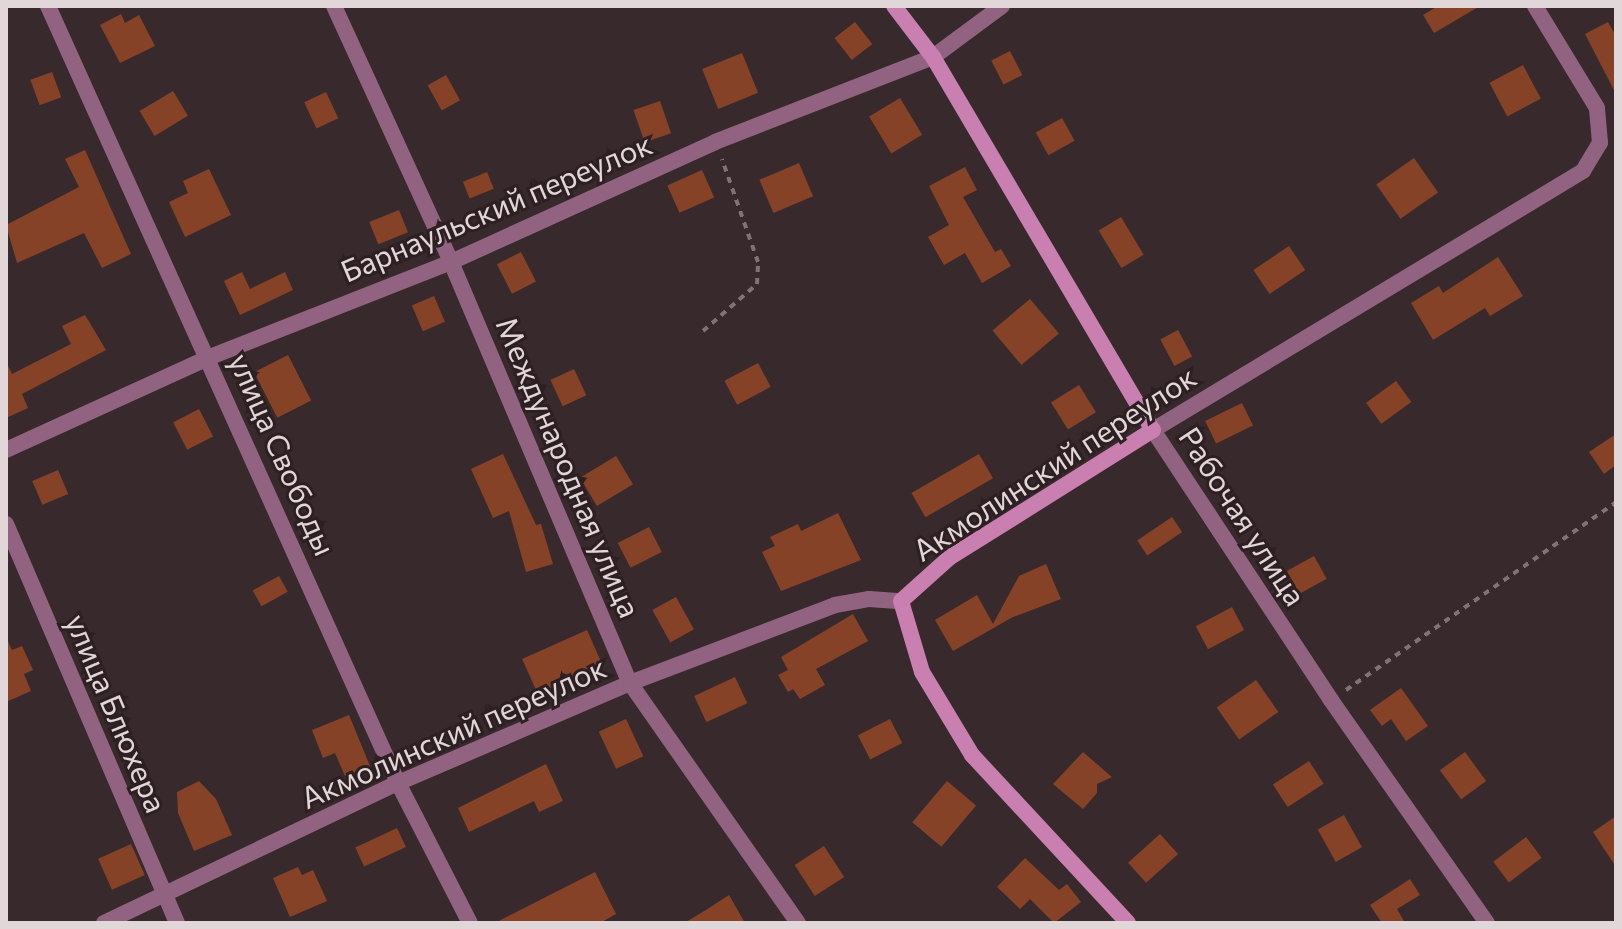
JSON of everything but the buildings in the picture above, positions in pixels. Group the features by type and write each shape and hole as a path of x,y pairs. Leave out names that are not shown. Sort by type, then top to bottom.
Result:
{"street":[{"name":"улица Свободы","path":"48,6 210,357 398,783 470,923"},
{"name":"Международная улица","path":"334,6 451,262 630,683 798,923"},
{"name":"Рабочая улица","path":"894,6 933,57 1153,430 1331,700 1487,923"},
{"name":"Барнаульский переулок","path":"6,450 210,357 451,262 715,142 933,57 1002,6"},
{"name":"Акмолинский переулок","path":"104,923 398,783 630,683 835,605 869,599 901,601 949,558 1153,430 1583,171 1600,143 1597,108 1535,6"},
{"name":"улица Блюхера","path":"6,524 177,923"},
{"path":"901,601 922,672 972,755 1128,923"}],"path":[{"path":"703,331 757,284 758,262 715,142"},
{"path":"1331,700 1616,502"}]}
